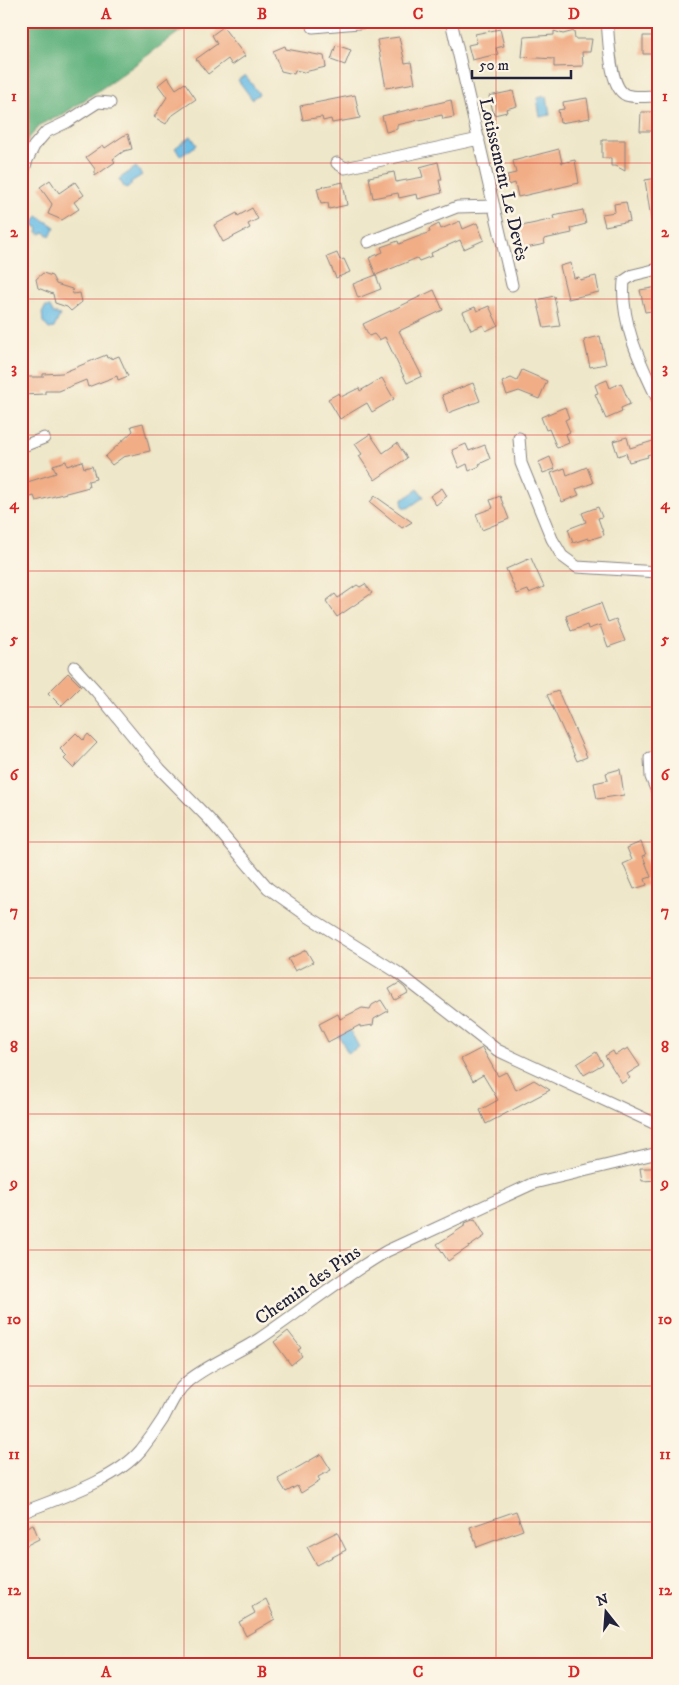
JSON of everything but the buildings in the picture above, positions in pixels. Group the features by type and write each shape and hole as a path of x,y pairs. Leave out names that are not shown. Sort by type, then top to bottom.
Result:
{"street":[{"path":"313,27 381,21"},
{"name":"Lotissement Le Devès","path":"451,21 512,285"},
{"path":"607,21 614,80 619,90 627,95 658,96"},
{"path":"21,179 34,146 46,132 67,122 98,102 110,103"},
{"path":"338,163 346,168 479,139"},
{"path":"368,242 457,208 494,206"},
{"path":"658,269 633,275 624,281 623,294 627,322 636,350 658,400"},
{"path":"21,447 44,438"},
{"path":"519,438 521,463 552,539 562,556 577,567 658,572"},
{"path":"74,667 160,769 209,819 268,888 309,917 397,972 497,1050 658,1125"},
{"path":"650,758 651,777 658,794"},
{"name":"Chemin des Pins","path":"21,1513 88,1486 128,1462 140,1451 162,1421 178,1392 188,1381 257,1340 358,1268 387,1251 534,1183 658,1153"}],"green space":[{"path":"21,21 194,21 117,78 62,115 41,124 29,138 21,156"}],"water":[{"path":"245,75 259,94 252,99 238,80"},
{"path":"547,96 550,115 540,117 537,98"},
{"path":"191,136 197,145 181,156 175,148"},
{"path":"136,167 142,175 131,182 128,188 124,187 119,179"},
{"path":"38,216 55,227 50,236 44,232 41,234 37,232 38,228 32,225"},
{"path":"45,307 50,307 53,313 60,315 54,328 49,329 43,322 42,312"},
{"path":"418,489 424,497 408,508 403,507 402,500"},
{"path":"348,1027 359,1047 348,1053 337,1032"}]}
